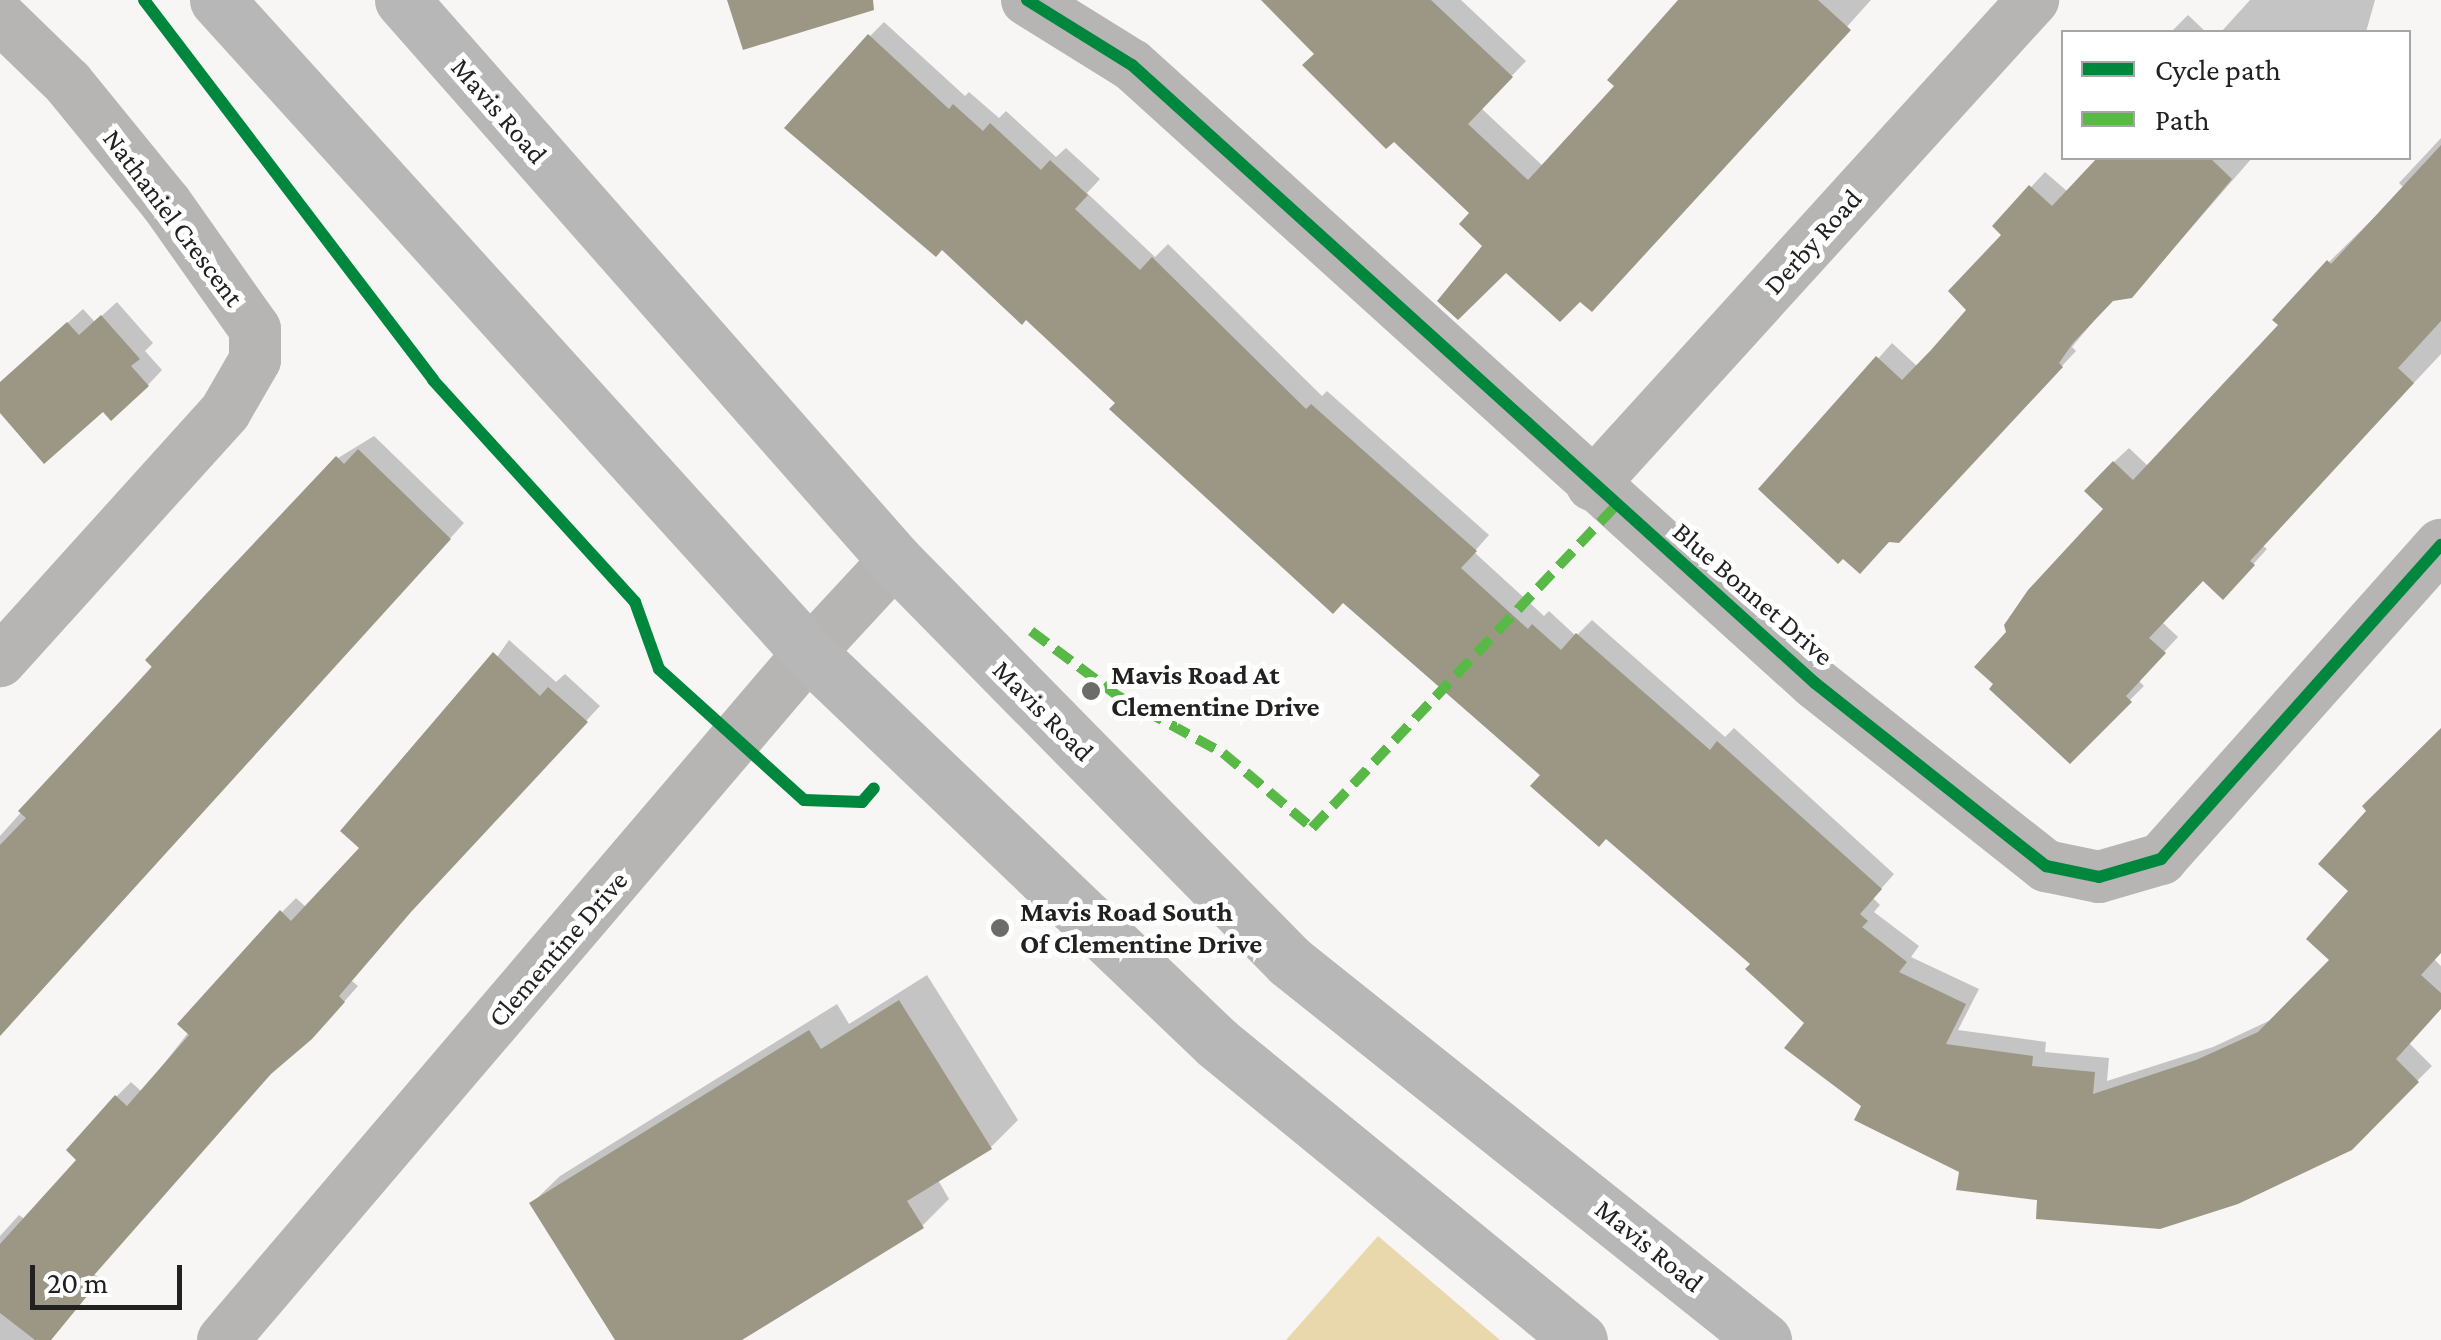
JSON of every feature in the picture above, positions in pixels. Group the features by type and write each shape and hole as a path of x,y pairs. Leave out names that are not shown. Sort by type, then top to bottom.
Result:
{"main road":[{"path":"218,0 809,653 1217,1043 1580,1340"},
{"name":"Mavis Road","path":"402,0 896,560 1289,961 1764,1340"}],"street":[{"name":"Blue Bonnet Drive","path":"1027,0 1132,65 1815,683 2046,866 2099,877 2161,859 2441,545"},
{"name":"Derby Road","path":"1592,485 2033,0"},
{"name":"Nathaniel Crescent","path":"0,17 117,143 256,330 255,360 225,412 0,661"},
{"name":"Clementine Drive","path":"223,1340 809,653 896,560"}],"shaded area":[{"path":"1378,1236 1500,1340 1286,1340"}],"building":[{"path":"727,0 873,0 874,10 743,50"},
{"path":"1261,0 1431,0 1513,77 1468,124 1528,180 1614,86 1607,80 1678,0 1818,0 1851,30 1592,312 1580,302 1560,322 1506,273 1458,320 1437,301 1482,246 1459,224 1469,213 1394,142 1386,149 1302,65 1314,54"},
{"path":"868,34 949,109 953,104 983,131 990,123 1041,170 1050,160 1088,195 1075,209 1140,270 1152,257 1306,409 1311,404 1477,551 1461,568 1528,629 1532,624 1561,650 1576,633 1710,750 1717,741 1882,889 1860,914 1868,921 1862,927 1907,962 1899,972 1966,1004 1946,1044 2033,1056 2032,1066 2095,1072 2093,1094 2196,1060 2258,1032 2329,960 2306,939 2348,891 2318,864 2366,811 2362,806 2441,728 2441,953 2421,975 2441,993 2441,1009 2396,1059 2419,1082 2352,1150 2238,1204 2160,1229 2036,1219 2037,1200 1956,1190 1959,1172 1854,1120 1861,1106 1784,1048 1804,1023 1745,969 1750,964 1606,839 1599,847 1530,786 1540,775 1343,603 1333,614 1109,409 1115,403 1026,320 1022,325 942,250 936,257 784,128"},
{"path":"2441,145 2441,321 2398,368 2414,383 2250,561 2255,565 2223,600 2203,581 2149,638 2166,653 2126,696 2132,702 2070,764 1989,689 1993,684 1974,667 2006,632 2004,625 2028,590 2103,509 2084,491 2113,461 2133,480 2278,325 2272,320 2327,260 2331,264"},
{"path":"2095,160 2212,160 2232,179 2132,298 2113,301 2073,343 2059,363 2063,367 1899,543 1889,542 1860,574 1843,559 1838,564 1758,489 1876,356 1902,380 1931,350 1966,310 1948,291 2001,235 1992,226 2029,185 2052,206"},
{"path":"101,315 140,359 131,366 149,386 111,421 103,412 44,464 0,413 0,382 67,322 79,335"},
{"path":"358,449 451,539 0,1036 0,845 26,818 18,811 152,667 145,660 206,594 336,456 344,464"},
{"path":"493,652 540,696 548,687 588,722 411,912 339,996 345,1002 312,1039 271,1074 81,1290 88,1295 51,1340 35,1340 0,1313 0,1244 76,1160 66,1150 115,1095 127,1106 189,1035 177,1024 280,910 291,921 359,848 340,831"},
{"path":"899,1000 992,1149 907,1201 924,1228 742,1340 615,1340 529,1203 809,1030 821,1049"}],"marked path":[{"path":"1031,631 1118,696 1223,753 1312,828 1615,506"}],"cycle path":[{"path":"144,0 433,380 635,602 659,669 804,800 862,802 874,788"},
{"path":"1027,0 1132,65 1815,683 2046,866 2099,877 2161,859 2441,545"}],"place":[{"name":"Mavis Road At Clementine Drive","path":"1091,691"},
{"name":"Mavis Road South Of Clementine Drive","path":"1000,928"}]}
